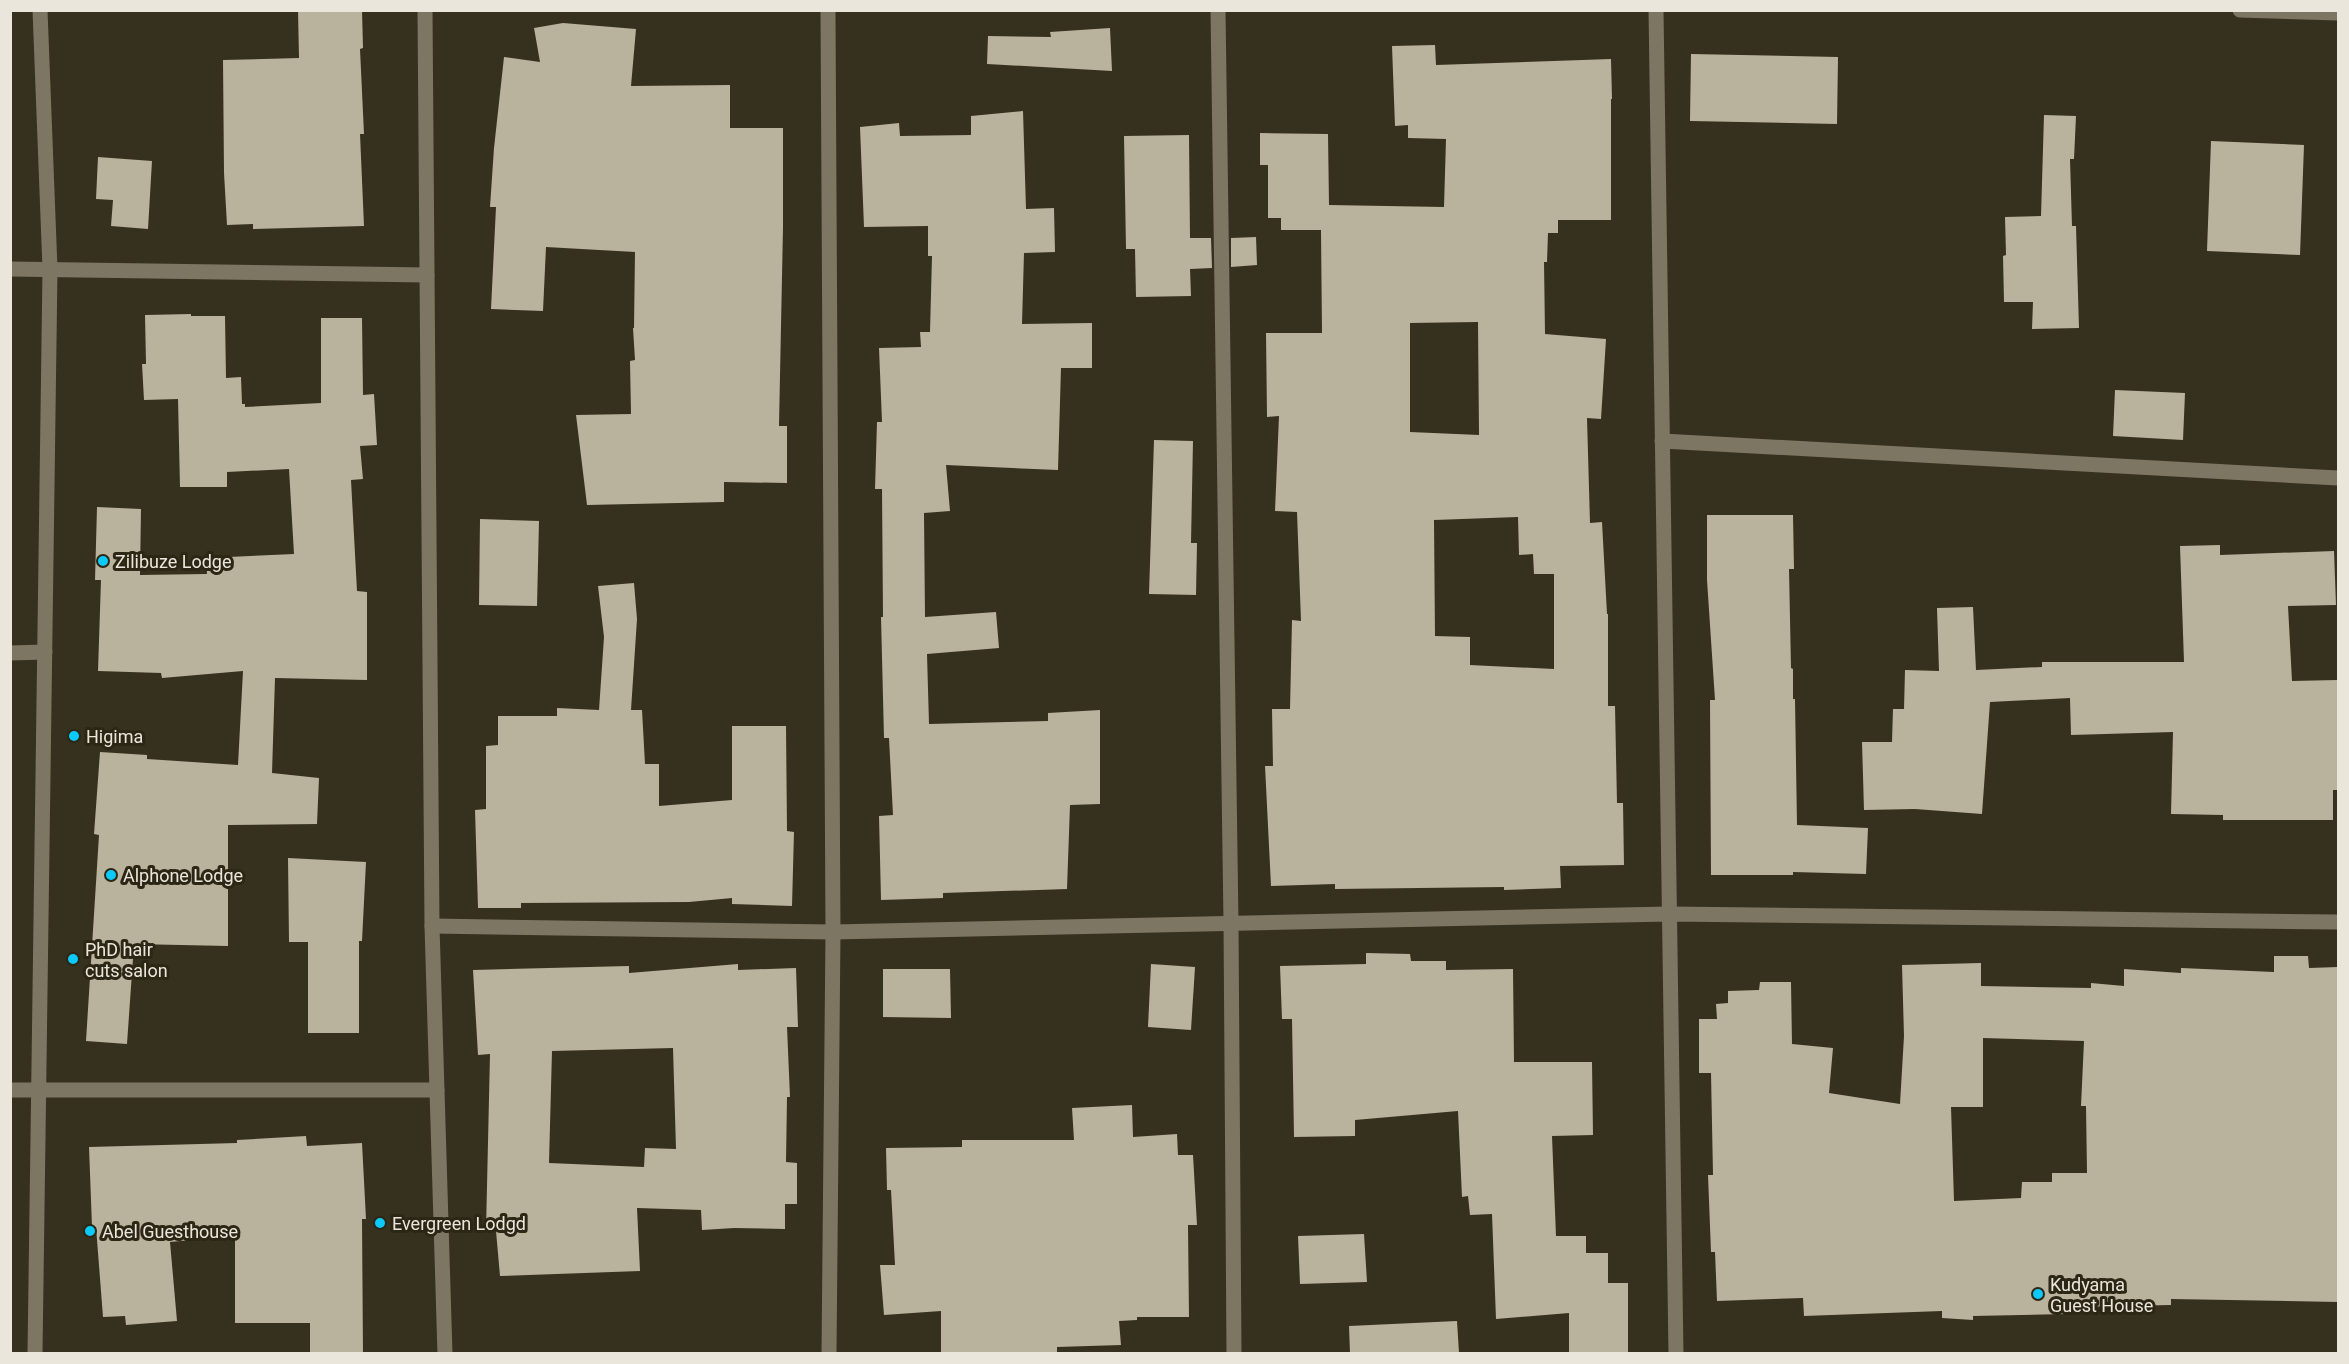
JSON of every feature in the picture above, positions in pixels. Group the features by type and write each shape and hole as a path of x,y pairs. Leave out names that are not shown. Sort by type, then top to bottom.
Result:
{"street":[{"path":"35,1353 50,269 40,10"},
{"path":"425,10 432,926 445,1353"},
{"path":"828,10 833,932 829,1353"},
{"path":"1218,10 1231,923 1234,1353"},
{"path":"1656,10 1676,1353"},
{"path":"2240,10 2338,13"},
{"path":"10,269 427,275"},
{"path":"1662,441 2338,478"},
{"path":"10,653 45,652"},
{"path":"432,926 833,932 1669,914 2338,922"},
{"path":"10,1090 437,1090"}],"building":[{"path":"298,10 362,10 363,48 360,49 364,134 360,134 364,226 253,229 253,224 227,225 223,60 299,58"},
{"path":"563,23 636,29 631,86 730,85 730,128 783,128 779,426 787,426 787,483 724,482 724,502 587,505 576,415 631,414 630,361 635,360 633,328 635,252 546,247 543,311 491,309 496,207 490,207 504,57 540,62 534,28"},
{"path":"1110,28 1112,71 987,64 988,36 1051,37 1050,32"},
{"path":"1435,45 1436,65 1611,59 1611,220 1558,220 1558,233 1548,233 1547,262 1544,262 1545,334 1606,339 1601,419 1587,418 1590,523 1602,522 1608,614 1608,706 1615,706 1617,803 1623,803 1624,865 1560,866 1561,888 1335,889 1335,884 1271,886 1265,766 1273,766 1272,709 1290,709 1292,620 1301,621 1297,512 1275,511 1279,416 1267,417 1266,333 1322,333 1321,230 1281,230 1281,218 1268,218 1268,165 1260,165 1260,133 1328,134 1329,205 1444,207 1446,139 1408,138 1408,125 1395,126 1392,46","holes":["1478,322 1479,435 1410,432 1410,323","1518,517 1519,555 1533,554 1534,574 1554,574 1554,669 1470,665 1470,637 1435,636 1434,520"]},
{"path":"1691,54 1838,57 1837,124 1690,121"},
{"path":"1023,111 1026,209 1054,208 1055,252 1024,253 1022,324 1092,323 1092,368 1061,368 1058,470 946,465 950,511 924,513 925,617 996,612 999,648 927,654 929,724 1048,721 1048,713 1100,710 1100,804 1070,805 1067,889 943,893 943,898 881,900 879,816 893,815 889,738 884,738 881,617 883,617 882,489 875,489 877,422 882,422 879,348 921,347 920,332 930,332 932,256 928,256 928,226 864,227 860,127 899,123 900,136 971,135 971,116"},
{"path":"2044,115 2076,116 2074,159 2070,159 2072,226 2076,226 2079,328 2032,329 2033,302 2004,302 2005,217 2041,216"},
{"path":"1189,135 1190,238 1211,238 1212,268 1190,269 1191,296 1136,297 1135,249 1126,249 1124,136"},
{"path":"2211,141 2304,145 2300,255 2207,251"},
{"path":"98,157 152,161 148,229 111,226 113,200 96,199"},
{"path":"1256,237 1257,265 1231,267 1231,238"},
{"path":"191,314 191,316 225,316 226,378 241,377 242,404 245,404 245,407 321,403 321,318 362,318 363,395 374,394 377,445 360,446 363,479 351,480 357,591 367,592 367,680 275,678 272,773 319,778 317,824 228,825 228,946 134,944 127,1044 86,1041 99,835 94,834 100,752 147,755 147,759 238,765 243,671 162,678 161,673 98,671 101,580 95,580 97,507 141,509 140,575 207,574 206,558 294,554 289,469 227,472 227,487 180,487 178,399 144,400 142,364 146,364 145,315"},
{"path":"2115,390 2185,393 2183,440 2113,436"},
{"path":"1154,440 1193,441 1191,543 1197,543 1196,595 1149,594"},
{"path":"1707,515 1793,515 1794,569 1789,569 1791,668 1793,669 1793,699 1795,699 1797,825 1868,828 1866,874 1793,872 1793,875 1711,875 1710,700 1715,700 1707,580"},
{"path":"480,519 539,521 537,606 479,605"},
{"path":"2220,545 2220,555 2334,551 2336,605 2288,606 2292,681 2337,680 2338,790 2333,790 2333,820 2223,820 2223,815 2171,814 2173,732 2071,735 2070,698 1990,702 1982,814 1915,809 1864,810 1862,742 1892,742 1893,709 1904,709 1905,670 1939,671 1937,608 1973,607 1976,670 2042,667 2042,662 2184,662 2180,546"},
{"path":"634,583 637,619 631,710 642,710 645,764 659,764 659,806 732,800 732,726 786,726 787,831 794,832 792,906 732,904 732,898 689,902 521,903 521,908 478,908 475,810 486,809 486,746 498,745 498,716 557,716 557,708 599,710 604,637 598,586"},
{"path":"288,858 366,862 362,941 359,941 359,1033 308,1033 308,942 289,942"},
{"path":"1366,953 1410,954 1411,961 1446,961 1446,970 1513,969 1514,1062 1592,1062 1593,1135 1552,1136 1556,1236 1586,1236 1586,1253 1608,1253 1608,1283 1628,1283 1628,1353 1569,1353 1569,1313 1496,1319 1492,1214 1470,1215 1468,1196 1462,1197 1458,1111 1355,1120 1355,1136 1294,1137 1292,1019 1282,1019 1280,966 1366,964"},
{"path":"2274,956 2308,956 2309,968 2338,967 2338,1302 2171,1299 2171,1305 2067,1307 2067,1314 1973,1316 1973,1320 1942,1318 1942,1311 1804,1316 1803,1298 1717,1301 1715,1252 1711,1252 1708,1175 1713,1175 1711,1073 1699,1073 1699,1019 1717,1019 1716,1004 1728,1003 1728,991 1759,990 1760,982 1791,982 1792,1044 1833,1048 1829,1093 1900,1104 1904,1036 1902,965 1981,963 1981,986 2091,988 2091,983 2124,986 2124,969 2181,973 2181,968 2274,972","holes":["1983,1038 2084,1041 2081,1106 2086,1106 2087,1173 2052,1173 2052,1182 2022,1182 2021,1198 1954,1201 1951,1107 1983,1107"]},
{"path":"738,964 738,970 796,968 798,1027 787,1027 790,1097 787,1097 786,1162 797,1163 797,1204 785,1204 785,1229 702,1230 701,1210 637,1208 640,1271 500,1276 496,1231 486,1230 490,1054 478,1055 473,970 629,966 629,973","holes":["673,1048 676,1149 645,1148 644,1167 549,1163 552,1051"]},
{"path":"1151,964 1195,967 1191,1030 1148,1027"},
{"path":"883,969 950,969 951,1018 883,1017"},
{"path":"1132,1105 1133,1137 1177,1134 1178,1155 1193,1155 1197,1225 1188,1225 1189,1317 1137,1317 1137,1320 1119,1321 1121,1345 1057,1347 1057,1353 941,1353 941,1311 884,1315 880,1265 895,1265 891,1190 887,1190 886,1148 962,1147 962,1140 1074,1140 1072,1108"},
{"path":"306,1136 307,1146 362,1143 366,1219 362,1219 363,1353 310,1353 310,1323 235,1323 235,1236 170,1242 177,1321 126,1325 125,1316 103,1317 96,1227 92,1227 89,1147 237,1143 237,1140"},
{"path":"1364,1234 1367,1282 1300,1284 1298,1236"},
{"path":"1457,1321 1459,1353 1350,1353 1349,1326"}],"place":[{"name":"Zilibuze Lodge","path":"103,561"},
{"name":"Higima","path":"74,736"},
{"name":"Alphone Lodge","path":"111,875"},
{"name":"PhD hair cuts salon","path":"73,959"},
{"name":"Evergreen Lodgd","path":"380,1223"},
{"name":"Abel Guesthouse","path":"90,1231"},
{"name":"Kudyama Guest House","path":"2038,1294"}]}
